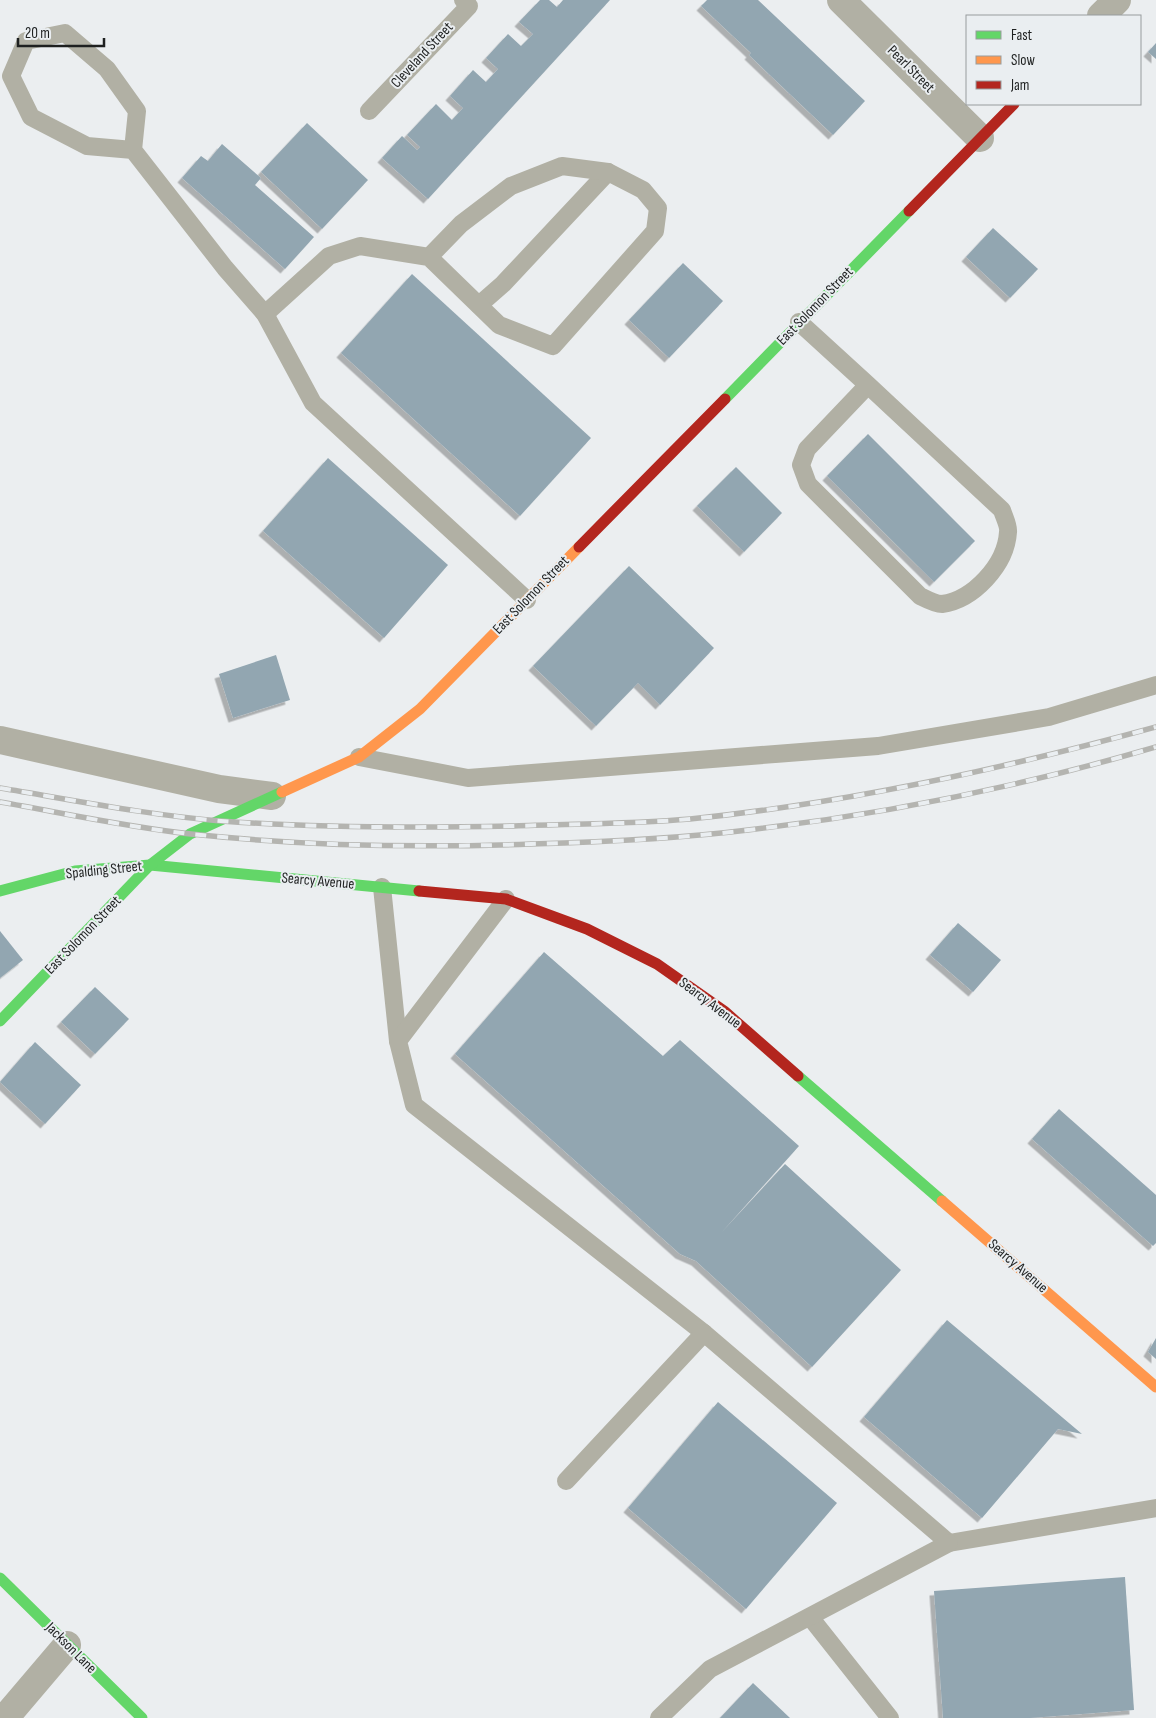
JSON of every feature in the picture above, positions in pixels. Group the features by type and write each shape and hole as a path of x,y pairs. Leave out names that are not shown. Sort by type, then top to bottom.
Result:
{"street":[{"name":"Pearl Street","path":"841,0 980,138"},
{"path":"1102,15 1118,0"},
{"name":"East Solomon Street","path":"0,1021 150,865 190,834 359,757 420,709 1013,105"},
{"path":"0,740 219,789 272,796"},
{"name":"Searcy Avenue","path":"150,865 506,899 586,929 657,964 724,1011 1156,1386"},
{"name":"Spalding Street","path":"0,891 75,871 150,865"},
{"name":"Jackson Lane","path":"0,1578 142,1718"},
{"path":"5,1718 66,1645"}],"lane":[{"name":"Cleveland Street","path":"369,111 469,6 463,0"},
{"path":"133,150 87,146 31,117 11,76 26,41 65,33 107,69 137,111 133,150 225,268 265,314 313,403 527,600"},
{"path":"265,314 329,256 360,246 429,258 499,325 553,346 655,231 658,208 643,190 608,172 562,166 511,186 461,224 429,258"},
{"path":"479,305 503,284 608,172"},
{"path":"799,322 868,385 1002,510 1008,532 1002,556 982,583 960,599 940,604 920,596 808,484 801,465 808,448 868,385"},
{"path":"359,757 468,778 878,746 1049,717 1156,685"},
{"path":"382,886 398,1041 414,1105 704,1333 949,1543"},
{"path":"398,1041 506,899"},
{"path":"566,1481 704,1333"},
{"path":"659,1718 710,1669 949,1543 1156,1508"},
{"path":"810,1617 890,1718"}],"building":[{"path":"540,0 549,0 557,7 563,0 610,0 428,199 382,158 402,136 417,150 420,147 407,135 436,104 452,120 463,108 450,96 473,70 486,82 498,69 486,58 508,34 521,46 533,34 519,22"},
{"path":"707,0 758,0 865,101 833,135 701,6"},
{"path":"1156,43 1156,59 1148,52"},
{"path":"307,123 368,180 322,229 261,172"},
{"path":"222,144 261,178 255,185 314,237 285,269 182,178 201,156 208,161"},
{"path":"993,228 1038,269 1010,298 966,257"},
{"path":"683,263 723,301 669,358 629,320"},
{"path":"412,274 591,438 520,516 341,353"},
{"path":"868,434 975,541 934,582 827,476"},
{"path":"328,458 448,565 384,638 263,531"},
{"path":"736,467 782,513 744,552 697,506"},
{"path":"629,566 714,648 660,705 638,683 596,726 533,666"},
{"path":"276,655 290,700 233,718 219,674"},
{"path":"958,923 1001,960 973,992 930,955"},
{"path":"0,931 23,960 0,978"},
{"path":"544,952 663,1056 680,1040 799,1146 721,1233 785,1164 901,1270 812,1367 696,1261 680,1254 455,1054"},
{"path":"95,987 129,1019 95,1054 61,1022"},
{"path":"35,1042 81,1085 45,1124 0,1082"},
{"path":"1059,1109 1156,1195 1156,1243 1153,1246 1032,1139"},
{"path":"947,1320 1082,1434 1058,1429 982,1518 864,1417"},
{"path":"1156,1338 1156,1359 1148,1352"},
{"path":"718,1402 837,1503 746,1609 628,1508"},
{"path":"1125,1577 1134,1710 1030,1718 943,1718 934,1591"},
{"path":"753,1683 790,1718 720,1718"}],"railway":[{"path":"0,788 166,815 257,823 367,827 441,827 646,822 749,812 867,794 1041,757 1156,727"},
{"path":"0,802 167,831 276,841 446,846 612,841 694,836 851,816 1005,786 1156,747"}],"traffic: fast":[{"path":"725,399 909,211"},
{"path":"0,1021 150,865 190,834 282,792"},
{"path":"0,891 75,871 150,865 419,891"},
{"path":"798,1076 942,1201"},
{"path":"0,1578 142,1718"}],"traffic: slow":[{"path":"282,792 359,757 420,709 579,547"},
{"path":"942,1201 1156,1387"}],"traffic: jam":[{"path":"909,211 1013,105"},
{"path":"579,547 725,399"},
{"path":"419,891 506,899 587,929 657,964 724,1011 798,1076"}]}
